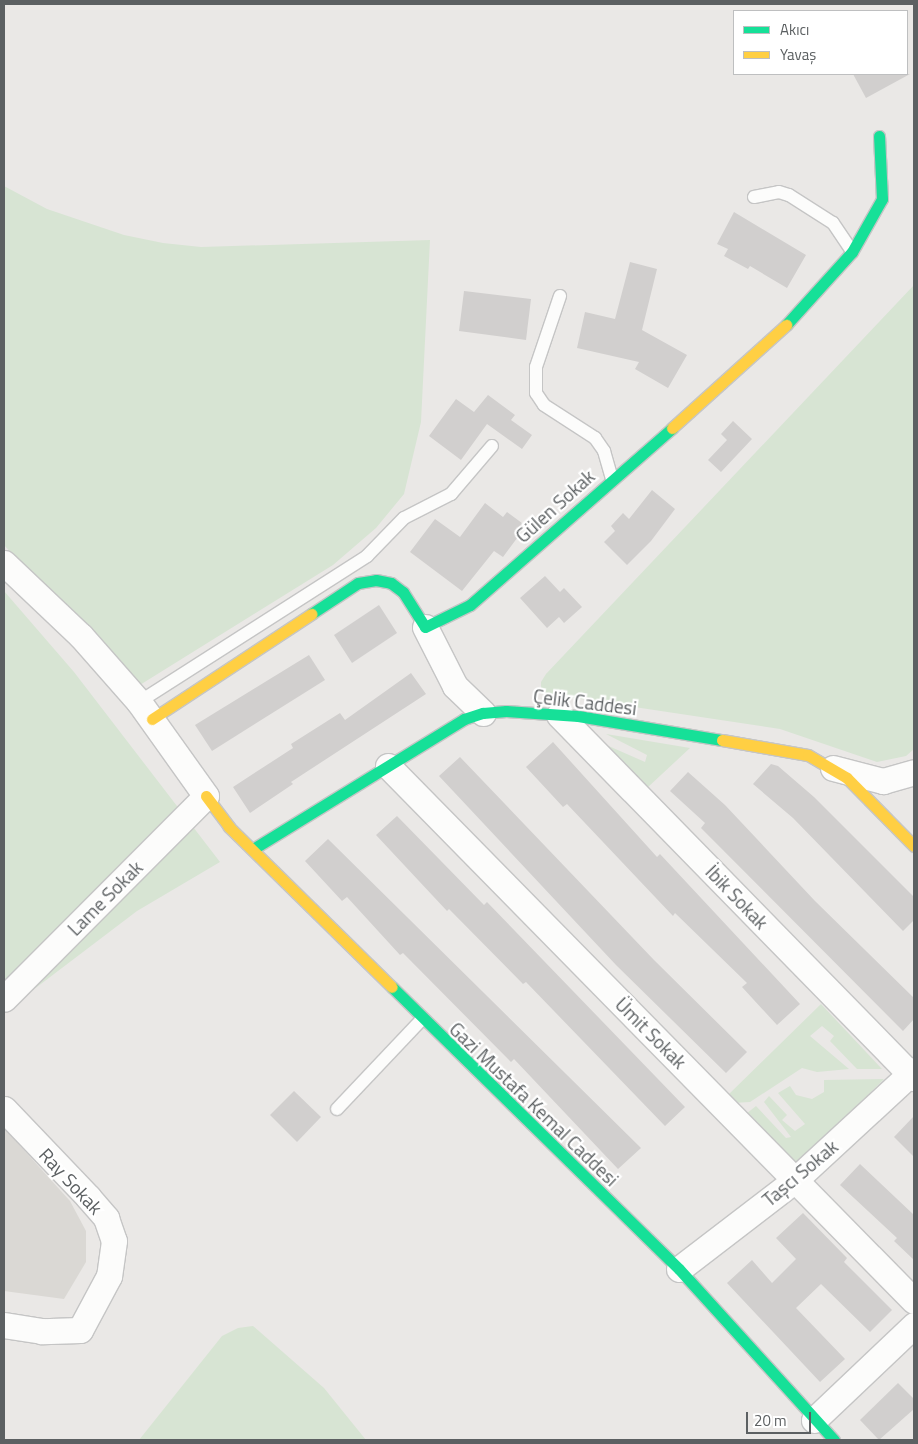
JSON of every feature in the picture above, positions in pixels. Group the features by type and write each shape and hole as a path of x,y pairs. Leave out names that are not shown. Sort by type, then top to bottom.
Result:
{"street":[{"name":"Gülen Sokak","path":"425,627 470,605 486,592 773,339 852,252 882,199 884,168 879,136"},
{"path":"4,563 81,636 145,710 206,796"},
{"path":"145,710 358,583 376,580 403,592 425,627 455,686 483,713"},
{"name":"Çelik Caddesi","path":"253,849 464,719 483,713 559,715 782,749 808,755 834,768 914,846"},
{"name":"İbik Sokak","path":"559,715 913,1074"},
{"name":"Ümit Sokak","path":"388,766 914,1301"},
{"path":"834,768 883,780 914,772"},
{"name":"Gazi Mustafa Kemal Caddesi","path":"206,796 229,827 422,1019 679,1269 834,1440"},
{"name":"Lame Sokak","path":"4,999 206,796"},
{"name":"Taşcı Sokak","path":"679,1269 796,1180 913,1074"},
{"name":"Ray Sokak","path":"4,1109 106,1218 114,1242 109,1276 80,1330 42,1332 4,1325"},
{"path":"814,1420 914,1325"}],"lane":[{"path":"754,197 779,192 789,195 833,223 852,252"},
{"path":"560,296 536,367 536,393 544,405 595,438 604,451 612,479"},
{"path":"145,710 367,556 404,518 451,494 492,446"},
{"path":"337,1109 422,1019"}],"shaded area":[{"path":"4,1128 70,1201 86,1231 86,1262 64,1299 4,1291"}],"green space":[{"path":"4,186 47,209 124,235 163,243 201,247 430,240 421,422 404,494 376,528 333,565 135,688 4,545"},
{"path":"914,285 914,749 906,756 877,762 780,729 541,693 541,682 546,674"},
{"path":"4,591 74,672 220,862 137,911 4,1012"},
{"path":"606,734 690,748 647,788 604,744 645,762 647,755"},
{"path":"821,1004 882,1069 857,1069 830,1041 834,1036 822,1026 810,1036 849,1069 817,1072 802,1068 750,1102 733,1103 727,1096"},
{"path":"884,1079 804,1160 796,1161 789,1158 746,1114 756,1106 786,1138 791,1137 764,1102 769,1096 787,1115 782,1120 795,1131 805,1124 778,1093 790,1086 796,1095 812,1099 824,1092 824,1080"},
{"path":"253,1326 324,1388 366,1440 139,1440 222,1336 238,1328"}],"building":[{"path":"910,74 866,98 854,75"},
{"path":"734,212 806,255 787,288 750,266 748,269 724,256 728,249 717,244"},
{"path":"630,262 657,269 642,330 687,355 668,388 635,369 639,362 577,348 585,312 615,319"},
{"path":"464,291 531,299 526,340 459,331"},
{"path":"488,395 515,415 511,420 532,435 522,449 487,424 461,460 429,436 456,399 474,412"},
{"path":"733,421 752,439 721,472 708,460 727,440 721,434"},
{"path":"652,490 675,509 651,541 627,565 604,542 615,531 611,526 623,513 629,519"},
{"path":"485,503 503,517 507,512 526,526 503,557 494,551 462,591 410,552 435,519 460,537"},
{"path":"545,576 560,592 564,588 582,607 564,623 559,617 547,628 520,598"},
{"path":"379,605 397,633 352,663 334,635"},
{"path":"309,655 325,680 212,751 195,725"},
{"path":"411,673 426,694 291,782 293,784 250,813 233,787 293,748 291,744 340,713 345,720"},
{"path":"553,742 657,857 660,854 800,1004 777,1025 742,987 747,983 675,913 673,916 567,804 563,807 526,767"},
{"path":"460,757 654,960 747,1052 726,1073 616,965 439,776"},
{"path":"771,764 778,766 814,797 914,897 914,920 903,931 793,818 753,784"},
{"path":"688,772 725,805 815,901 914,998 914,1019 903,1031 701,828 705,823 670,791"},
{"path":"397,816 484,905 487,902 685,1107 665,1126 526,982 523,984 449,909 447,911 376,835"},
{"path":"328,839 641,1148 618,1169 514,1059 511,1062 403,953 400,955 347,897 342,901 305,861"},
{"path":"294,1091 321,1117 297,1142 270,1115"},
{"path":"914,1116 914,1157 894,1137"},
{"path":"860,1164 914,1215 914,1260 894,1241 897,1238 840,1185"},
{"path":"803,1213 847,1258 844,1262 892,1310 870,1332 821,1284 796,1308 845,1359 820,1382 727,1283 752,1260 772,1283 796,1259 776,1238"},
{"path":"898,1383 914,1399 914,1409 879,1440 860,1420"}],"traffic: fast":[{"path":"786,325 852,252 882,199 879,136"},
{"path":"311,614 358,583 376,580 391,583 403,592 425,627 470,605 672,428"},
{"path":"253,849 464,719 483,713 506,711 578,716 722,740"},
{"path":"392,987 679,1269 834,1440"}],"traffic: slow":[{"path":"672,428 786,325"},
{"path":"152,719 311,614"},
{"path":"722,740 808,755 847,778 914,846"},
{"path":"206,796 229,827 392,987"}]}
